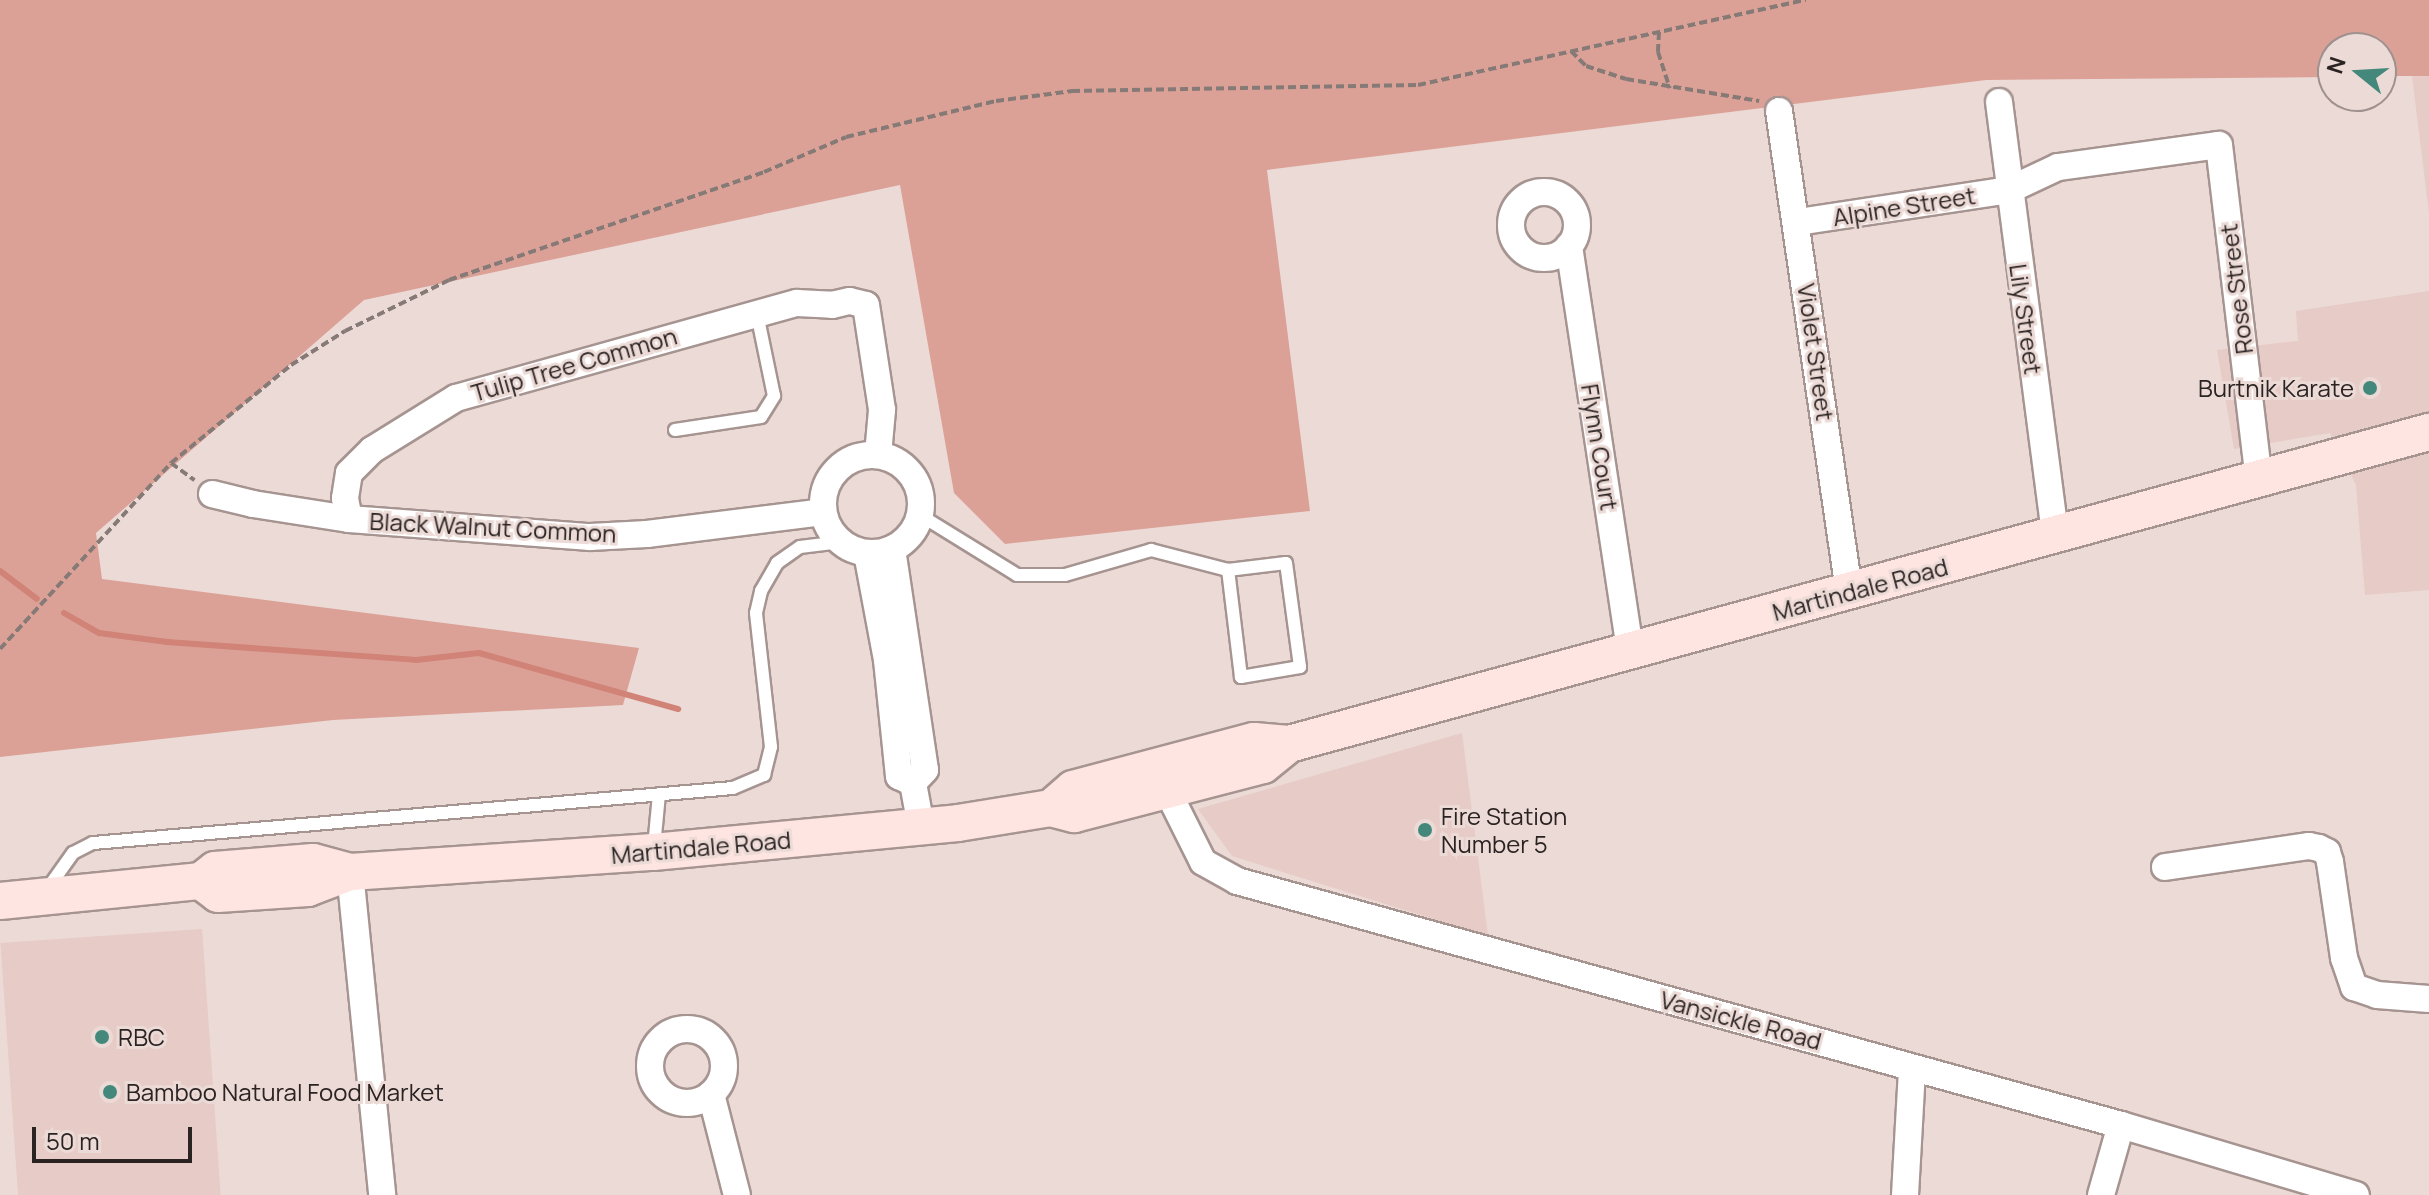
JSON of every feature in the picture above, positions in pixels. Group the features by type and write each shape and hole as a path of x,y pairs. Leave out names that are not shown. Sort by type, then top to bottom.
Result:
{"main road":[{"name":"Martindale Road","path":"1051,808 1073,789 1254,741 1289,744 1630,648 1849,593 2429,432"},
{"name":"Martindale Road","path":"0,901 201,881 218,894 308,888 350,872 653,852 921,826 1051,808 1074,814 1263,765 1289,744"}],"street":[{"name":"Lily Street","path":"1999,102 2055,536"},
{"name":"Violet Street","path":"1779,111 1798,222 1849,593"},
{"name":"Alpine Street","path":"1798,222 2009,190 2058,167 2219,145"},
{"name":"Rose Street","path":"2219,145 2259,481"},
{"name":"Flynn Court","path":"1569,246 1630,648"},
{"name":"Tulip Tree Common","path":"349,519 345,498 349,473 372,450 456,398 797,303 832,305 850,301 866,305 882,410 878,455"},
{"path":"878,455 894,460 917,483 920,515 915,529 880,551 841,542 823,512 828,482 837,470 849,461 878,455"},
{"name":"Black Walnut Common","path":"212,494 253,504 349,519 590,537 647,534 823,512"},
{"path":"880,551 899,776 913,783 921,826"},
{"name":"Vansickle Road","path":"1168,792 1203,862 1237,881 2121,1125 2356,1195"},
{"path":"2165,867 2309,846 2327,852 2344,958 2348,977 2354,987 2377,995 2429,999"},
{"path":"350,872 382,1195"},
{"path":"1905,1195 1912,1068"},
{"path":"711,1094 737,1195"},
{"path":"2101,1195 2121,1125"}],"lane":[{"path":"675,430 761,417 774,396 757,314"},
{"path":"920,515 1017,575 1065,575 1151,550 1228,570 1286,563 1300,667 1241,677 1228,570"},
{"path":"41,898 73,853 93,843 733,788 764,775 771,747 756,613 761,591 777,563 800,547 841,542"},
{"path":"653,852 659,794"}],"path":[{"path":"0,649 171,463 291,365 345,331 436,286 764,172 846,137 996,101 1072,91 1418,85 1806,0"},
{"path":"1660,32 1658,52 1670,88"},
{"path":"1571,51 1586,66 1670,88 1761,101 1779,111"},
{"path":"171,463 212,494"}],"shaded area":[{"path":"0,0 2429,0 2429,76 2397,76 2397,32 2317,32 2317,77 1986,80 1267,170 1310,511 1005,544 954,493 900,185 364,300 96,533 102,579 639,648 623,705 333,720 0,757"},
{"path":"2412,76 2429,76 2429,213"},
{"path":"2429,291 2429,590 2365,595 2356,485 2330,433 2234,449 2217,350 2298,341 2296,311"},
{"path":"1462,733 1488,936 1232,856 1198,809"},
{"path":"202,929 221,1195 18,1195 0,943"}],"waterway":[{"path":"0,571 37,599"},
{"path":"64,613 99,633 167,642 416,660 479,653 678,709"}],"place":[{"name":"Burtnik Karate","path":"2370,388"},
{"name":"Fire Station Number 5","path":"1425,830"},
{"name":"RBC","path":"102,1037"},
{"name":"Bamboo Natural Food Market","path":"110,1092"}]}
